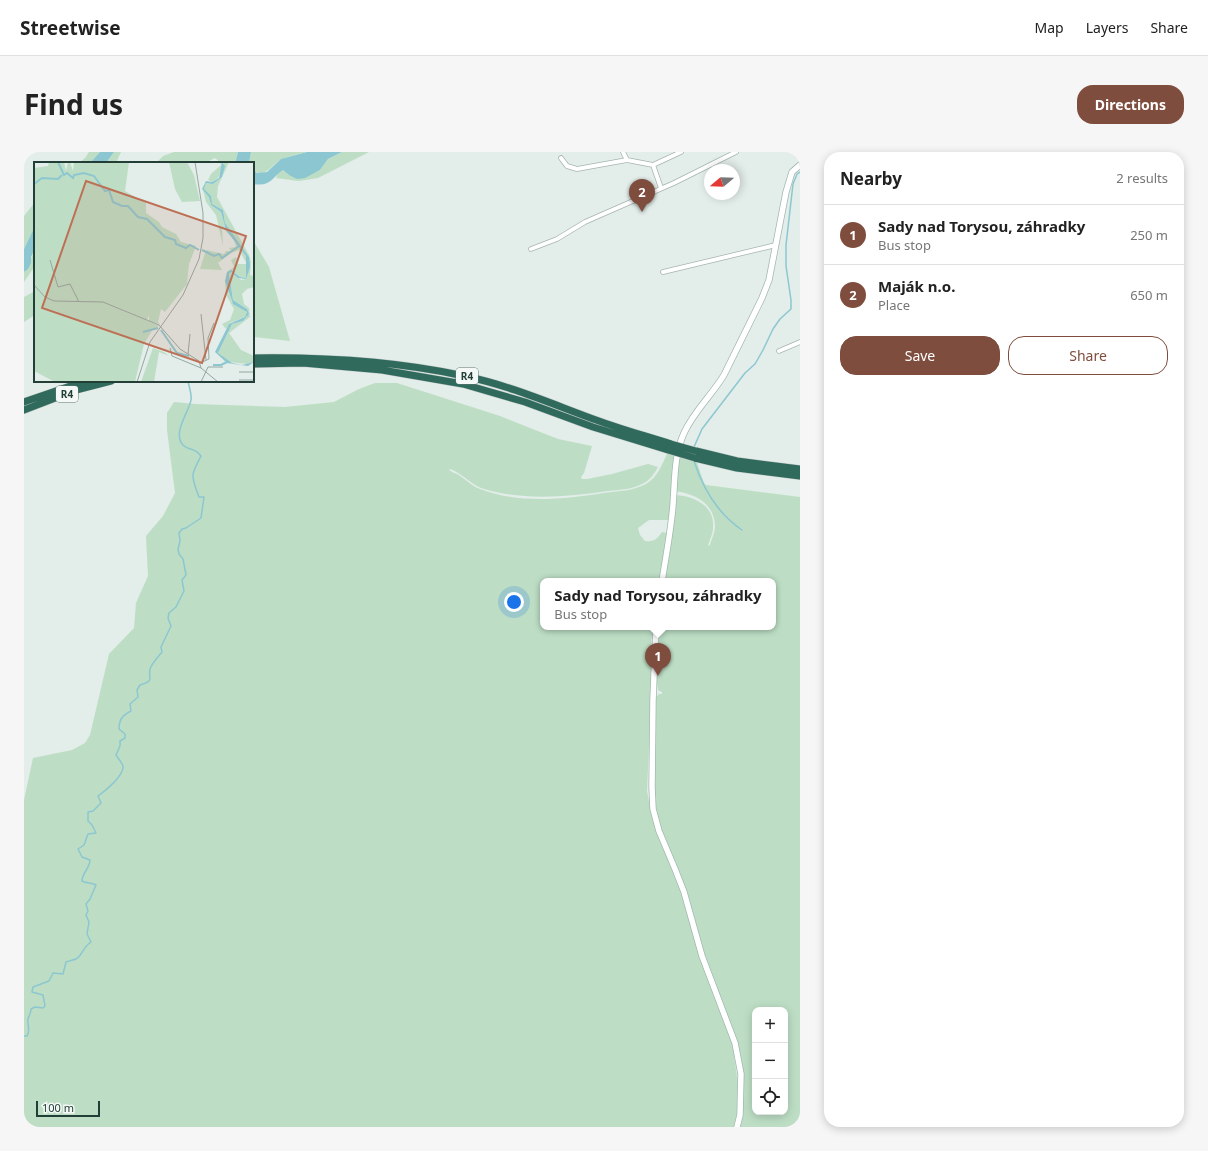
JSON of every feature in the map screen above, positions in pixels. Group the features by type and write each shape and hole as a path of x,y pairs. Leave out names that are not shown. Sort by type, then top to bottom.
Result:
{"highway":[{"name":"R4","path":"254,358 303,357 382,363 464,376 529,394 669,447"},
{"name":"R4","path":"254,364 303,363 382,370 463,384 525,402 593,427 696,454 737,468 800,476"},
{"name":"R4","path":"24,402 82,382"},
{"name":"R4","path":"24,410 76,390 107,382"},
{"name":"R4","path":"696,454 800,469"}],"street":[{"path":"623,152 627,160"},
{"path":"561,158 567,166 577,169 627,160 653,165 681,152"},
{"path":"531,249 557,239 586,222 736,152"},
{"path":"795,152 800,157"},
{"path":"653,165 661,188"},
{"path":"662,578 671,520 676,460 680,442 692,418 724,375 770,280 786,192 792,172 800,165"},
{"path":"663,272 776,245"},
{"path":"779,351 800,342"},
{"path":"656,630 653,700 653,809 659,831 684,892 702,956 735,1043 741,1074 740,1109 737,1127"}],"green space":[{"path":"89,152 100,152 91,162 80,162"},
{"path":"114,152 121,152 116,162 107,162"},
{"path":"174,152 238,152 237,162 220,162 215,158 209,162 157,162 163,156"},
{"path":"251,152 307,152 282,159 265,172 261,173 254,170 254,162 249,162"},
{"path":"342,152 369,152 318,178 299,181 276,178 278,173 283,170 289,175 315,172 320,170 328,159"},
{"path":"34,203 34,228 24,249 24,216"},
{"path":"254,242 269,267 290,341 254,337"},
{"path":"34,252 34,267 24,282 24,272 28,267"},
{"path":"34,292 34,316 24,322 24,297"},
{"path":"375,383 397,383 500,416 558,439 592,446 584,473 581,477 582,479 612,474 648,464 658,467 652,476 646,481 631,488 577,495 546,497 514,495 484,489 475,485 459,473 450,469 449,470 483,490 528,499 574,497 631,489 641,486 654,478 668,452 675,454 669,520 649,520 638,528 640,535 645,541 655,540 662,532 667,533 660,578 540,578 540,630 653,630 647,791 652,816 656,808 654,793 656,697 659,694 662,694 662,692 658,690 656,676 658,630 776,630 776,578 664,578 675,495 690,497 696,500 707,508 711,514 713,528 708,546 710,545 715,529 712,512 708,506 697,498 683,492 675,491 679,456 696,460 706,485 800,497 800,1127 739,1127 744,1088 743,1068 739,1049 734,1057 738,1083 738,1110 734,1127 24,1127 24,800 33,758 72,750 85,743 90,735 109,654 134,628 136,603 148,576 146,536 163,516 175,493 167,430 167,413 174,402 285,407 334,402 359,389"}],"water":[{"path":"100,152 114,152 107,162 91,162"},
{"path":"238,152 251,152 249,162 237,162"},
{"path":"307,152 342,152 328,159 320,170 305,178 297,179 283,170 267,183 259,185 254,184 254,170 257,173 267,172 281,159"},
{"path":"34,228 34,251 31,257 31,263 28,269 24,272 24,249"}],"waterway":[{"path":"694,447 702,429 745,373 755,364 773,329 780,319 791,309 786,266 786,245 793,184 797,174 800,172"},
{"path":"24,1036 27,1036 29,1032 28,1019 31,1009 35,1007 43,1008 45,1006 43,995 32,992 33,987 49,981 53,973 63,974 66,962 80,956 91,942 87,934 89,922 86,915 88,911 86,904 90,899 96,885 82,881 83,875 89,866 90,860 82,857 78,849 84,845 88,834 96,833 88,821 88,812 93,811 101,803 98,796 114,783 122,770 123,766 116,755 120,746 120,741 125,738 125,734 119,729 121,720 131,711 130,704 138,697 137,690 140,685 148,682 150,679 150,669 162,652 161,647 171,626 168,618 169,613 176,607 184,591 182,580 186,575 183,559 179,554 178,549 180,541 179,533 182,529 201,518 204,497 199,497 193,480 193,472 201,456 196,451 183,445 179,435 182,422 191,400 188,382"},
{"path":"694,461 712,500 725,516 742,530"}],"place":[{"name":"Maják n.o.","path":"642,212"},
{"name":"Sady nad Torysou, záhradky","path":"658,676"}]}
